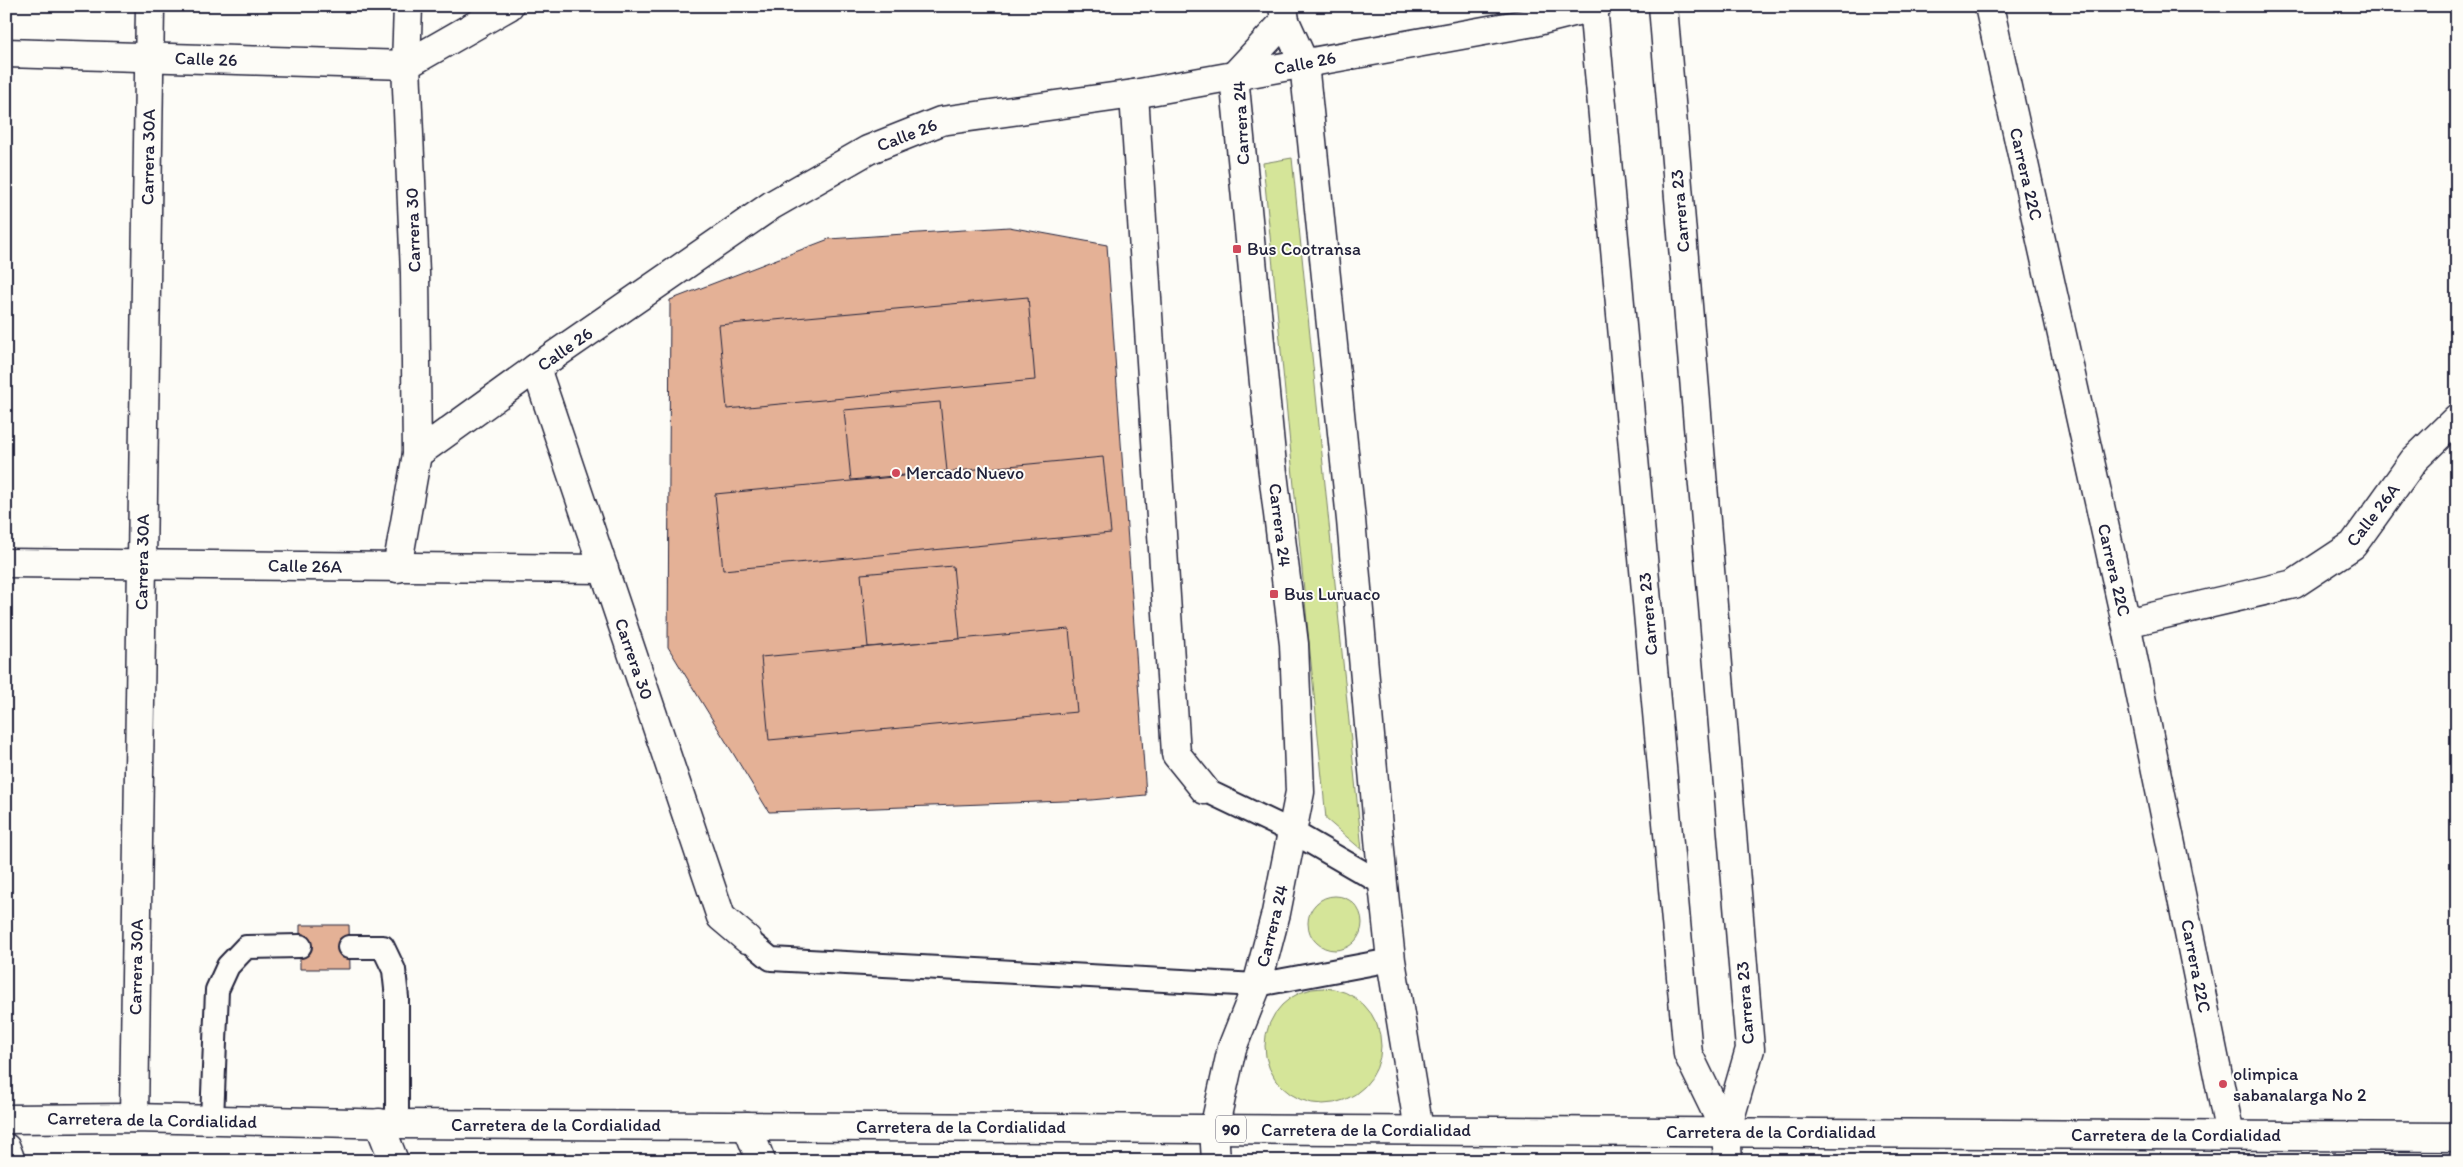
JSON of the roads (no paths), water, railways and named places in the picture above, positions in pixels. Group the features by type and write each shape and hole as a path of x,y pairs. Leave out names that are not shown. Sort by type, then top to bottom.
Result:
{"main road":[{"name":"Carrera 30A","path":"134,1118 150,6"},
{"name":"Carrera 30","path":"408,6 406,65 415,273 417,454"},
{"path":"406,65 509,6"},
{"name":"Carrera 23","path":"1662,6 1750,1049 1726,1132"},
{"name":"Carrera 22C","path":"1989,6 2126,623 2230,1135"},
{"name":"Calle 26","path":"417,454 536,368 772,205 868,150 941,121 1134,94 1534,22 1594,7"},
{"name":"Carrera 23","path":"1594,7 1688,1054 1726,1132"},
{"name":"Carrera 24","path":"1216,1161 1214,1129 1232,1048 1257,984 1276,913 1300,792 1294,644 1272,465 1234,76 1284,14 1304,63 1350,520 1391,960 1418,1130"},
{"name":"Calle 26","path":"6,53 406,65"},
{"path":"1134,94 1176,754 1204,790"},
{"name":"Carrera 30","path":"536,368 721,917 747,939"},
{"name":"Calle 26A","path":"2126,623 2294,584 2353,545 2414,460 2457,418"},
{"path":"396,568 417,454"},
{"name":"Calle 26A","path":"6,562 604,569"},
{"name":"Carretera de la Cordialidad","path":"6,1119 134,1118 388,1124 2457,1137"},
{"path":"388,1124 394,1161"},
{"path":"747,1126 761,1161"},
{"path":"1726,1132 1728,1161"},
{"path":"6,1148 11,1161"}],"lane":[{"path":"1204,790 1293,832 1383,884"},
{"path":"747,939 771,960 1257,984 1391,960"},
{"path":"212,1120 217,990 228,966 246,947 300,946"},
{"path":"350,947 383,947 394,970 398,998 388,1124"}],"place":[{"name":"Bus Cootransa","path":"1237,249"},
{"name":"Mercado Nuevo","path":"896,473"},
{"name":"Bus Luruaco","path":"1274,594"},
{"name":"olimpica sabanalarga No 2","path":"2223,1084"}]}
